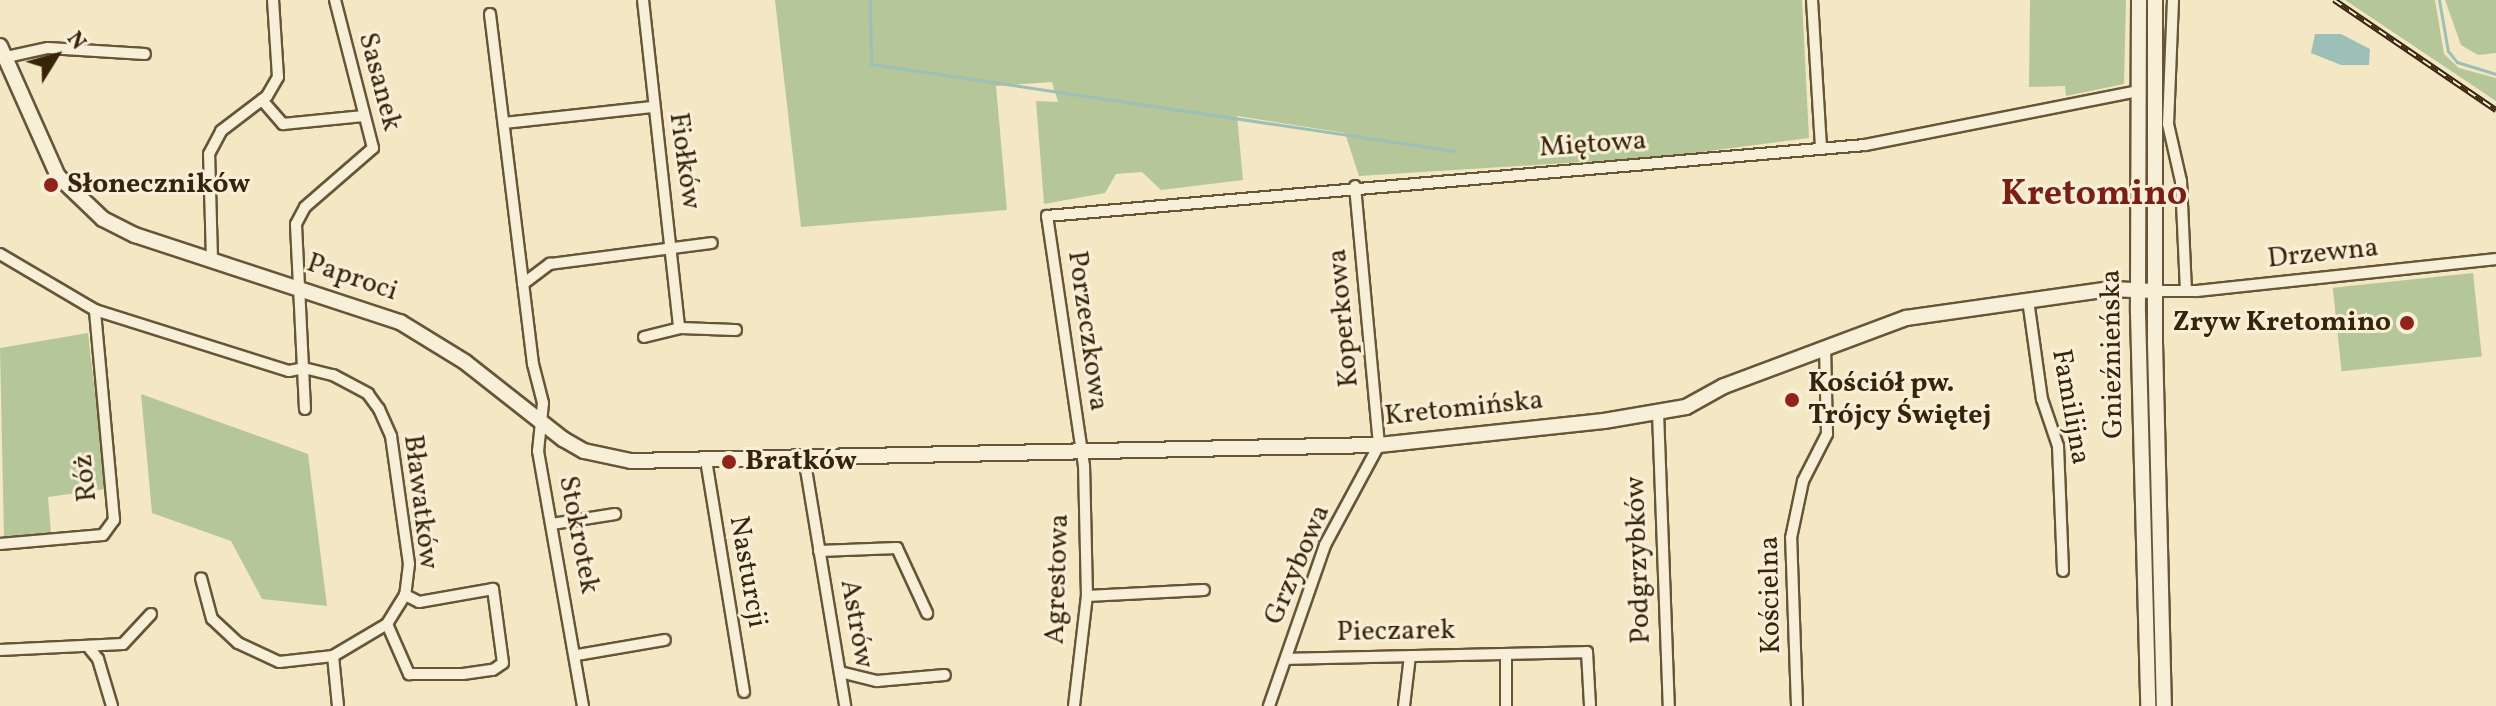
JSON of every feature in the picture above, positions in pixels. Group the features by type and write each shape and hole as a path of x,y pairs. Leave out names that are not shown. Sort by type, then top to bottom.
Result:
{"street":[{"path":"212,259 209,154 221,131 262,100 278,77 281,60 273,0"},
{"name":"Sasanek","path":"300,288 296,224 305,207 373,148 335,0"},
{"name":"Fiołków","path":"643,0 652,107 669,226 667,251 679,328"},
{"path":"1812,0 1821,149"},
{"name":"Gnieźnieńska","path":"2139,0 2138,288 2148,706"},
{"name":"Gnieźnieńska","path":"2155,0 2154,291 2164,706"},
{"path":"2173,0 2168,124 2181,181 2186,290"},
{"path":"490,14 523,284 543,403 540,424"},
{"path":"2,54 48,48 145,54"},
{"name":"Paproci","path":"2,54 47,155 70,193 103,219 135,235 369,308 431,338 540,424 584,451 606,458 758,459"},
{"name":"Miętowa","path":"1047,216 1355,186 1588,171 1821,149 1973,127 2028,109 2138,91"},
{"path":"262,100 283,124 364,116"},
{"path":"504,123 652,107"},
{"name":"Koperkowa","path":"1355,186 1379,445"},
{"name":"Porzeczkowa","path":"1047,216 1081,453"},
{"path":"523,284 550,264 712,243"},
{"path":"0,254 95,310 289,371 304,368"},
{"name":"Drzewna","path":"2154,291 2496,259"},
{"path":"300,288 305,409"},
{"name":"Kretomińska","path":"758,459 1379,445 1658,412 1686,407 1724,386 1906,318 2138,288 2154,291"},
{"name":"Familijna","path":"2028,300 2042,399 2058,446 2063,571"},
{"name":"Róż","path":"0,544 103,535 114,520 95,310"},
{"path":"644,337 679,328 736,330"},
{"name":"Kościelna","path":"1797,706 1791,538 1803,481 1827,434 1825,347"},
{"name":"Bławatków","path":"201,578 212,619 238,643 288,663 333,656 387,624 405,595 409,564 386,425 368,394 349,381 304,368"},
{"name":"Podgrzybków","path":"1658,412 1669,706"},
{"name":"Stokrotek","path":"540,424 538,451 577,655 583,706"},
{"name":"Grzybowa","path":"1269,706 1325,545 1379,445"},
{"name":"Agrestowa","path":"1074,706 1087,596 1081,453"},
{"name":"Astrów","path":"804,457 845,706"},
{"name":"Nasturcji","path":"706,460 744,692"},
{"path":"552,524 615,514"},
{"name":"Astrów","path":"819,551 897,548 927,613"},
{"name":"Bławatków","path":"387,624 409,674 463,674 493,670 503,663 493,589 419,602 405,595"},
{"path":"1087,596 1204,590"},
{"path":"0,650 90,649 123,644 151,614"},
{"path":"577,655 665,640"},
{"path":"90,649 98,659 112,706"},
{"name":"Pieczarek","path":"1286,659 1587,652 1590,705"},
{"path":"1506,654 1506,706"},
{"path":"333,656 338,706"},
{"path":"1404,706 1410,656"},
{"path":"840,672 877,681 945,675"}],"green space":[{"path":"775,0 1802,0 1809,138 1663,157 1359,176 1345,133 1237,116 1243,180 1161,190 1142,172 1116,174 1105,193 1044,204 1036,101 1058,102 1052,82 996,86 1007,210 801,227"},
{"path":"2030,0 2126,0 2124,84 2066,96 2065,86 2029,87"},
{"path":"2345,0 2435,0 2444,54 2459,68 2496,78 2496,101"},
{"path":"2445,0 2496,0 2496,53 2478,55 2461,45"},
{"name":"Zryw Kretomino","path":"2473,273 2482,357 2342,371 2333,288"},
{"path":"88,333 106,489 48,497 51,533 4,537 0,348"},
{"path":"141,394 308,454 327,606 262,599 231,541 152,513"}],"water":[{"path":"2315,34 2341,34 2370,49 2369,65 2341,65 2311,53"}],"waterway":[{"path":"870,0 871,64 1455,151"},
{"path":"2439,0 2448,51 2457,62 2496,74"}],"railway":[{"path":"2334,0 2496,110"}],"place":[{"name":"Słoneczników","path":"51,185"},
{"name":"Zryw Kretomino","path":"2407,323"},
{"name":"Kościół pw. Trójcy Świętej","path":"1792,400"},
{"name":"Bratków","path":"729,462"}],"district":[{"name":"Kretomino","path":"2094,196"}]}
